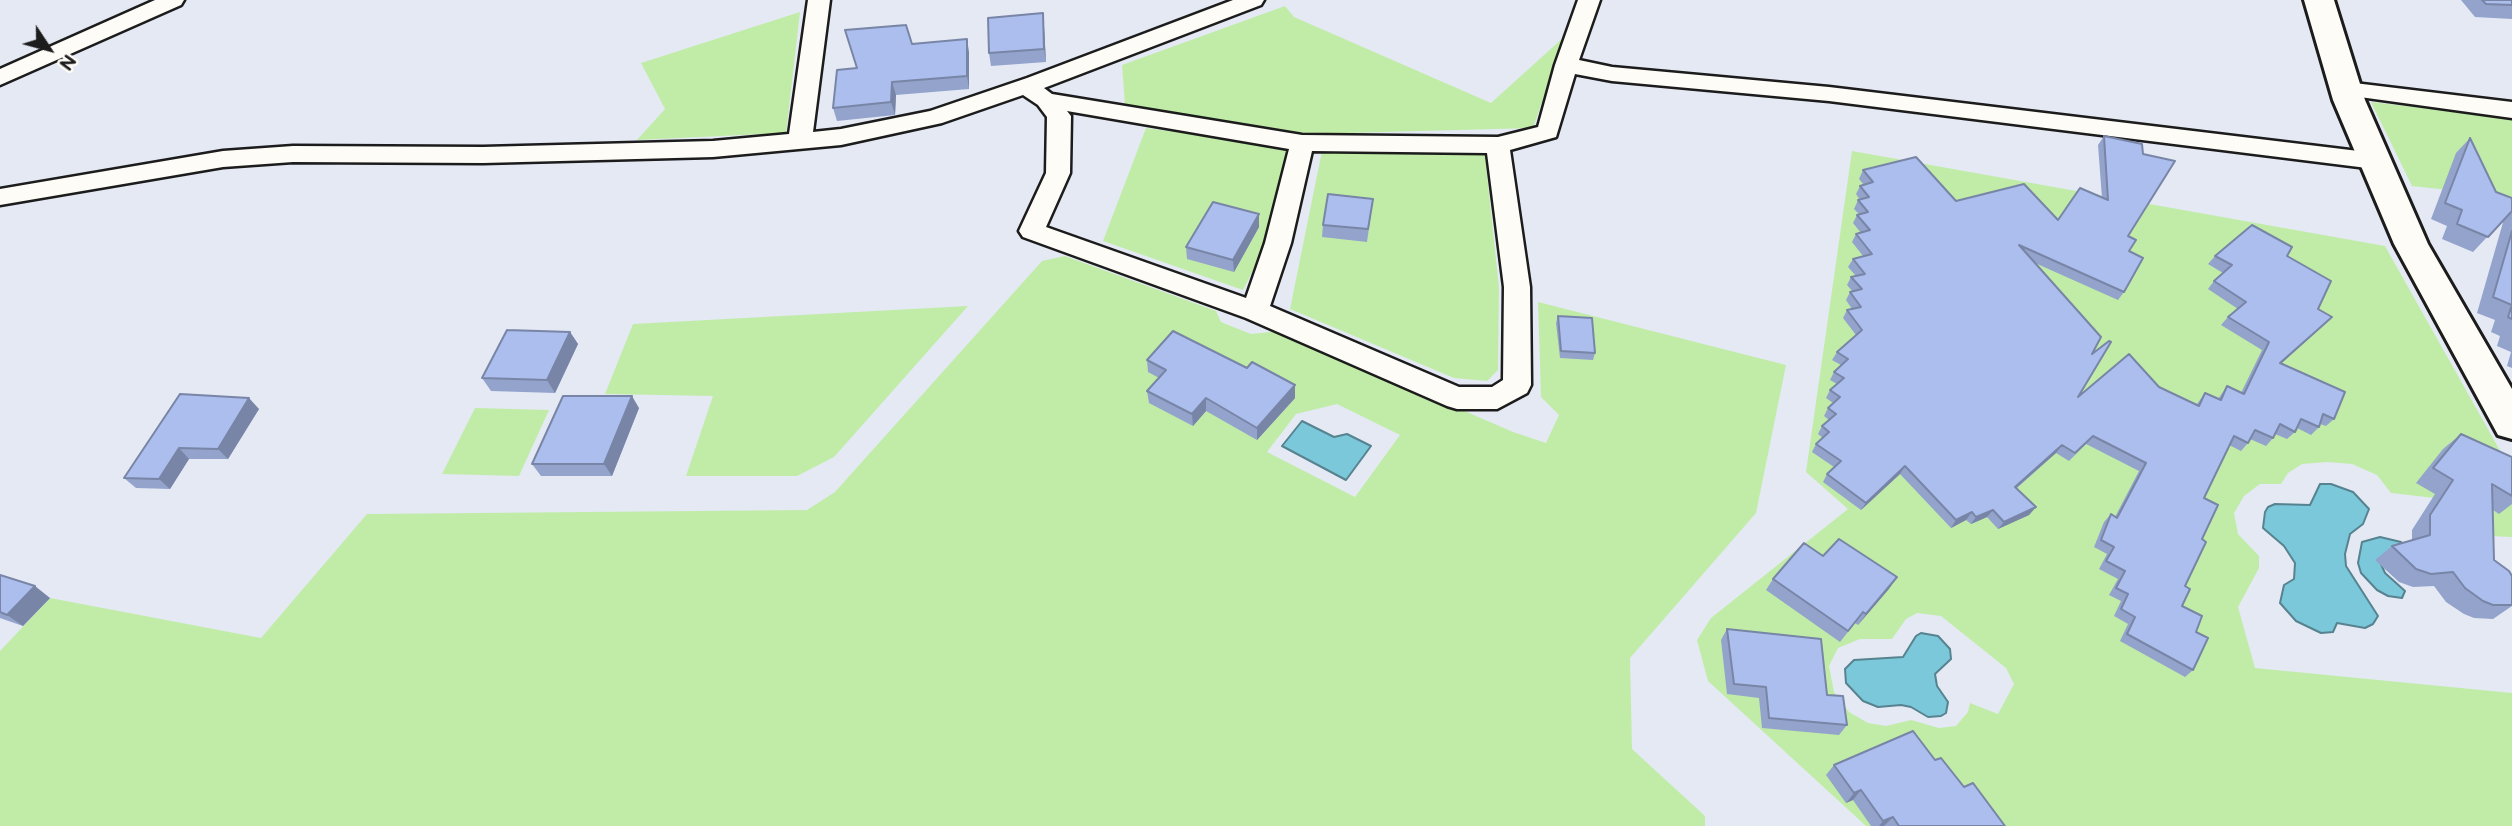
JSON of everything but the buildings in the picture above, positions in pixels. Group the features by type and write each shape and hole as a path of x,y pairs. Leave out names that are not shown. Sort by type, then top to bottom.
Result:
{"street":[{"path":"0,78 173,0"},
{"path":"800,140 818,0"},
{"path":"0,197 235,158 293,154 484,155 688,150 884,130 1036,93 1253,0"},
{"path":"1036,93 1302,142 1498,145 1548,132 1566,65 1589,0"},
{"path":"2319,0 2346,89 2411,244 2512,424"},
{"path":"1566,65 1612,74 1829,94 2375,160"},
{"path":"2346,89 2512,110"},
{"path":"1036,93 1059,116 1058,173 1032,231 1255,312 1457,398 1497,398 1517,385 1517,287 1498,145"},
{"path":"1255,312 1278,243 1302,142"}],"green space":[{"path":"1285,6 1294,17 1491,103 1565,36 1533,128 1310,134 1125,105 1122,65"},
{"path":"800,12 786,133 637,140 665,109 641,63"},
{"path":"2371,102 2512,118 2512,197 2412,186"},
{"path":"1146,128 1288,147 1269,239 1243,290 1103,241"},
{"path":"1322,151 1485,155 1499,288 1498,370 1487,381 1454,378 1290,309"},
{"path":"1852,151 2385,246 2512,472 2512,537 2470,535 2435,498 2391,493 2377,475 2352,464 2302,464 2288,473 2281,484 2260,484 2244,496 2234,513 2238,534 2259,556 2259,568 2238,607 2255,668 2512,693 2512,826 1866,826 1708,681 1697,640 1711,618 1848,509 1806,472","holes":["1917,613 1941,616 2006,668 2014,684 1998,714 1970,703 1968,712 1956,726 1939,728 1911,720 1886,726 1868,723 1849,712 1834,692 1829,666 1838,648 1860,639 1892,639 1906,619"]},
{"path":"1065,256 1216,311 1221,322 1251,334 1280,331 1513,432 1546,443 1559,415 1541,397 1538,302 1786,365 1756,513 1630,658 1632,749 1705,816 1705,826 0,826 0,651 50,598 261,638 367,514 807,510 835,492 1042,261","holes":["1337,404 1400,435 1355,497 1267,452 1296,414"]},
{"path":"968,306 834,457 797,476 686,476 713,396 605,394 633,324"},
{"path":"475,408 549,410 519,476 442,474"}],"water":[{"path":"1302,421 1334,437 1347,434 1371,446 1346,480 1282,446"},
{"path":"2320,484 2331,484 2353,492 2369,509 2363,524 2350,534 2345,554 2346,566 2378,616 2373,624 2365,628 2337,623 2333,632 2321,633 2296,621 2280,603 2284,585 2294,579 2295,563 2284,546 2263,528 2265,512 2275,504 2310,505"},
{"path":"2380,537 2401,542 2404,548 2380,562 2385,573 2405,591 2402,598 2388,596 2377,590 2361,573 2358,563 2362,542"},
{"path":"1921,633 1938,636 1950,649 1951,659 1935,674 1937,686 1948,702 1946,713 1928,717 1911,707 1901,705 1878,707 1863,701 1846,683 1845,669 1854,660 1903,657 1916,636"}]}
